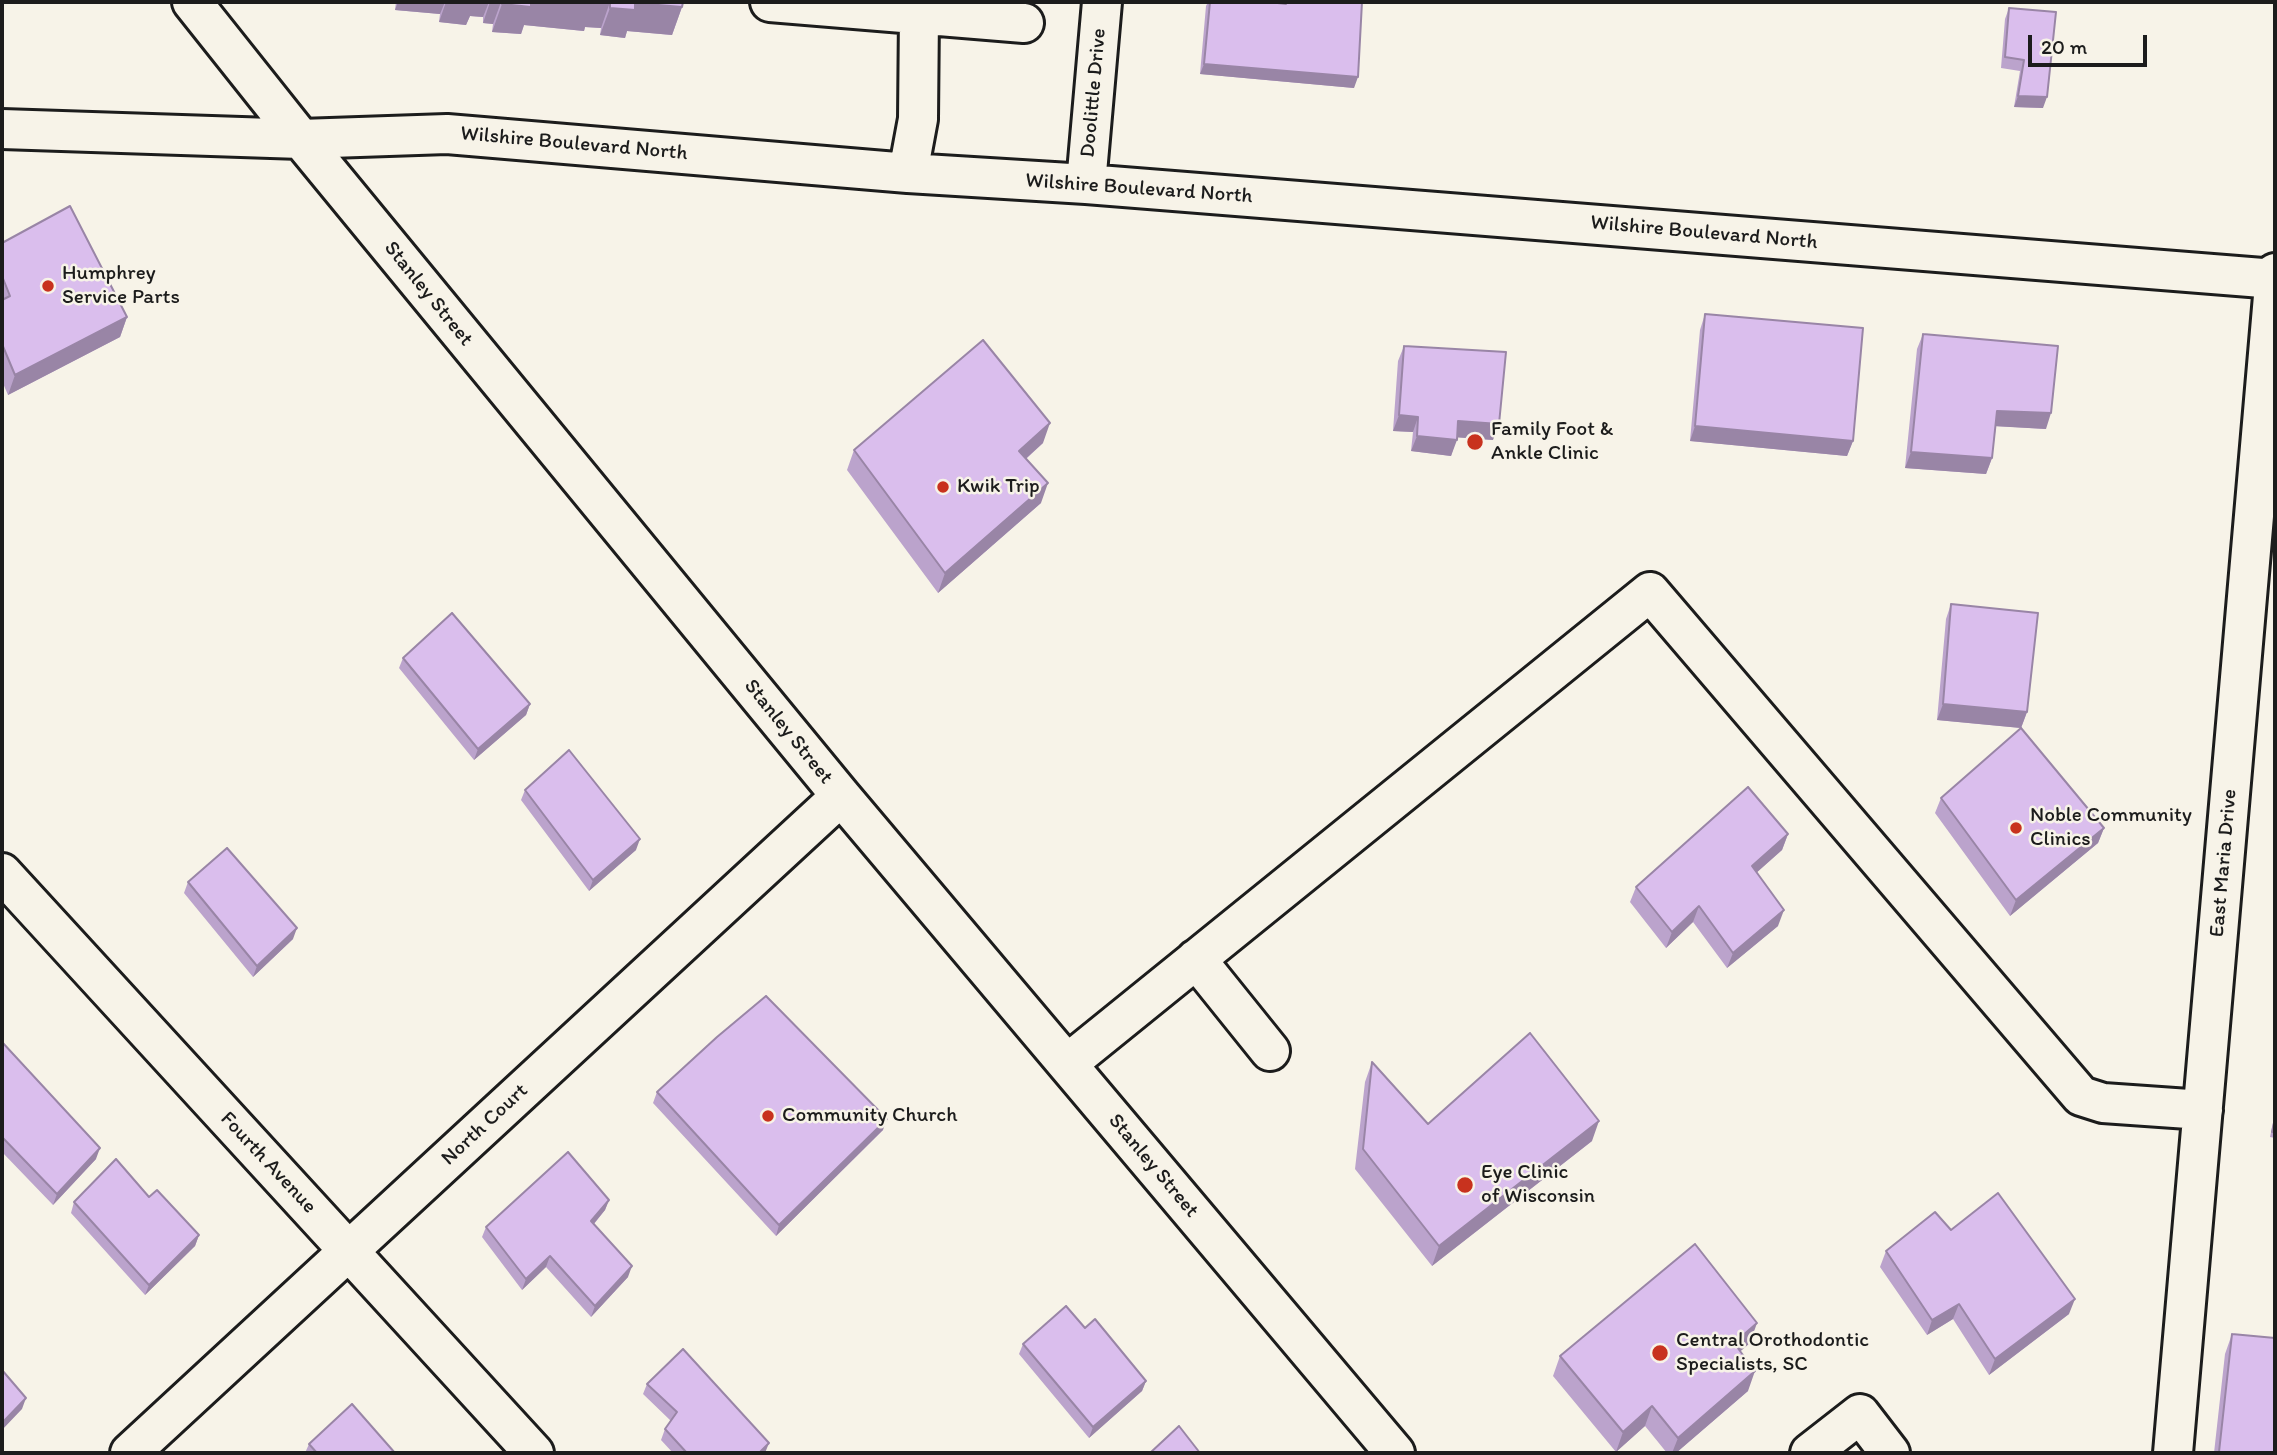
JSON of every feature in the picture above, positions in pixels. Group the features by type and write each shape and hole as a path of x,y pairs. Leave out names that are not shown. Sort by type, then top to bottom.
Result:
{"street":[{"name":"Stanley Street","path":"192,2 301,139 841,796 1395,1453"},
{"path":"770,2 1024,23"},
{"name":"Doolittle Drive","path":"1086,184 1102,2"},
{"path":"908,173 918,119 919,14"},
{"name":"Wilshire Boulevard North","path":"2,129 301,139 447,134 908,173 1086,184 2275,279"},
{"name":"East Maria Drive","path":"2173,1453 2275,273"},
{"path":"1067,1064 1650,592 2081,1096 2103,1102 2203,1110"},
{"name":"North Court","path":"130,1453 841,796"},
{"name":"Fourth Avenue","path":"2,873 534,1453"},
{"path":"1196,959 1270,1051"},
{"path":"1810,1453 1860,1414 1890,1453"}],"building":[{"path":"531,2 531,7 502,4"},
{"path":"610,2 683,2 682,7 635,3 635,10 610,8"},
{"path":"1210,2 1362,2 1358,77 1204,64"},
{"path":"2009,8 2056,12 2047,97 2018,96 2024,60 2005,57"},
{"name":"Humphrey Service Parts","path":"70,206 127,317 15,375 2,344 2,300 10,296 2,276 2,243"},
{"path":"1705,314 1863,328 1853,441 1695,426"},
{"path":"1923,334 2058,346 2051,413 1997,411 1992,458 1911,452"},
{"name":"Kwik Trip","path":"983,340 1050,423 1019,451 1048,483 945,573 854,450"},
{"path":"1404,346 1506,352 1499,424 1458,421 1457,440 1417,436 1418,417 1399,415"},
{"path":"1951,604 2038,613 2027,712 1943,704"},
{"path":"452,613 530,704 478,749 403,658"},
{"name":"Noble Community Clinics","path":"2021,728 2104,828 2016,900 1941,798"},
{"path":"569,750 640,839 593,880 525,790"},
{"path":"1748,787 1788,834 1752,866 1784,910 1733,953 1699,906 1672,932 1636,887"},
{"path":"227,848 297,928 257,966 188,882"},
{"name":"Community Church","path":"766,996 887,1119 779,1225 657,1092"},
{"path":"1530,1033 1599,1121 1439,1246 1363,1149 1372,1062 1428,1124"},
{"path":"2,1042 100,1148 57,1194 2,1137"},
{"path":"568,1152 609,1200 591,1221 632,1266 595,1306 550,1256 526,1279 486,1227"},
{"path":"116,1159 149,1197 157,1190 199,1235 149,1285 74,1202"},
{"path":"1998,1193 2075,1299 1995,1359 1959,1304 1932,1320 1886,1251 1935,1212 1951,1230"},
{"name":"Central Orothodontic Specialists, SC","path":"1695,1244 1757,1323 1734,1343 1755,1371 1678,1438 1652,1406 1623,1432 1560,1356"},
{"path":"1066,1306 1085,1328 1095,1319 1146,1381 1093,1427 1023,1344"},
{"path":"2232,1334 2275,1338 2275,1453 2219,1452"},
{"path":"683,1349 769,1443 759,1453 687,1453 665,1429 677,1412 647,1384"},
{"path":"2,1370 26,1398 2,1423"},
{"path":"352,1404 395,1453 317,1453 309,1444"},
{"path":"1179,1426 1200,1453 1150,1453"}],"place":[{"name":"Humphrey Service Parts","path":"48,286"},
{"name":"Family Foot & Ankle Clinic","path":"1475,442"},
{"name":"Kwik Trip","path":"943,487"},
{"name":"Noble Community Clinics","path":"2016,828"},
{"name":"Community Church","path":"768,1116"},
{"name":"Eye Clinic of Wisconsin","path":"1465,1185"},
{"name":"Central Orothodontic Specialists, SC","path":"1660,1353"}]}
